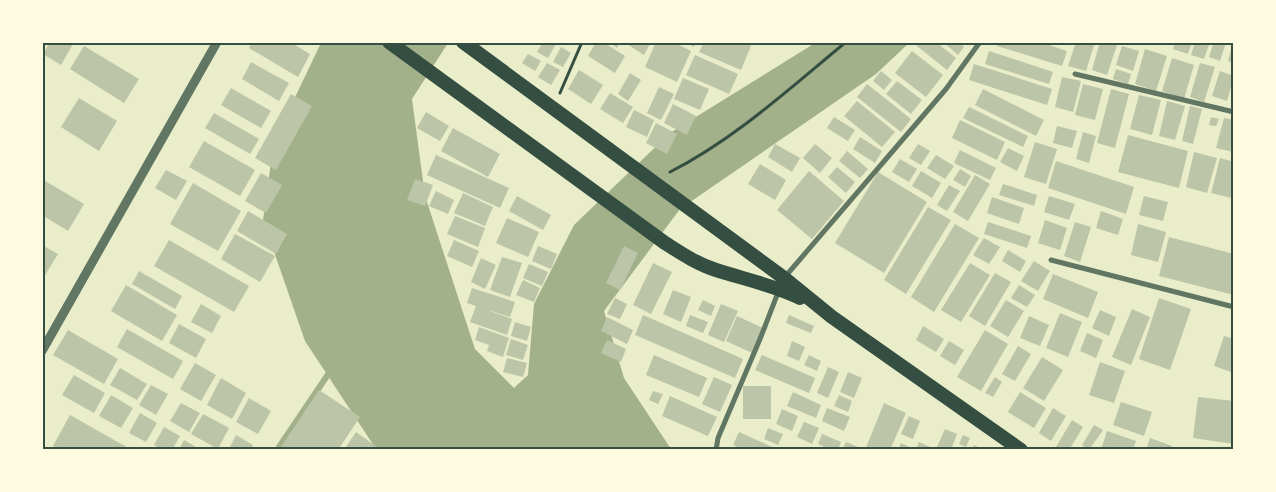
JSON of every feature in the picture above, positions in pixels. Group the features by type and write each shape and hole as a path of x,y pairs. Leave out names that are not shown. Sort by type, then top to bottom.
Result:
{"highway":[{"path":"389,42 628,217 690,259 715,270 782,283"},
{"path":"463,42 732,241 782,283 821,308 1021,450"}],"street":[{"path":"42,351 217,42"},
{"path":"716,450 718,438 782,283 946,89 980,42"},
{"path":"1075,74 1234,112"},
{"path":"1050,260 1234,307"}],"path":[{"path":"648,178 668,173 697,158 760,112 846,42"}],"shaded area":[{"path":"321,43 448,43 412,99 425,196 475,349 514,388 528,375 534,304 574,225 670,133 815,43 909,43 876,74 680,209 604,311 624,378 671,449 376,449 305,341 263,220 274,141"}],"building":[{"path":"50,42 73,44 61,65 43,54"},
{"path":"252,42 290,42 310,54 298,77 249,48"},
{"path":"543,42 557,42 548,58 537,52"},
{"path":"596,42 603,42 625,56 615,73 588,56"},
{"path":"609,42 620,42 617,48"},
{"path":"624,42 651,42 644,55"},
{"path":"656,42 673,42 691,51 677,82 645,67"},
{"path":"685,42 696,42 694,47"},
{"path":"704,42 744,42 751,46 741,70 699,52"},
{"path":"912,42 936,42 956,58 947,70"},
{"path":"943,42 959,42 964,47 958,55"},
{"path":"998,42 1040,42 1067,51 1062,66 997,46"},
{"path":"1076,42 1095,42 1086,71 1068,66"},
{"path":"1100,42 1117,45 1107,75 1092,70"},
{"path":"1175,42 1192,42 1188,54 1173,49"},
{"path":"1195,42 1210,42 1204,59 1191,55"},
{"path":"1214,42 1226,42 1220,61 1209,57"},
{"path":"1234,43 1234,63 1228,61"},
{"path":"84,46 139,79 124,103 70,69"},
{"path":"1122,46 1139,51 1133,71 1116,65"},
{"path":"561,47 571,53 563,67 553,62"},
{"path":"1145,49 1167,56 1156,91 1135,84"},
{"path":"912,51 943,75 926,97 895,73"},
{"path":"989,51 1053,72 1049,84 985,64"},
{"path":"528,54 541,61 535,71 522,63"},
{"path":"695,55 738,74 729,94 686,75"},
{"path":"1172,58 1194,65 1184,99 1162,91"},
{"path":"251,62 289,83 279,101 242,79"},
{"path":"547,63 560,70 551,85 538,77"},
{"path":"1200,63 1215,67 1204,102 1190,97"},
{"path":"974,64 1052,89 1047,105 969,80"},
{"path":"1116,69 1131,74 1128,84 1113,79"},
{"path":"579,70 603,85 591,104 568,89"},
{"path":"881,71 892,80 884,90 873,81"},
{"path":"1220,71 1234,76 1227,101 1212,96"},
{"path":"630,73 641,80 628,101 618,94"},
{"path":"1062,77 1081,81 1073,112 1055,107"},
{"path":"683,78 709,89 700,110 674,99"},
{"path":"897,81 922,100 911,114 886,94"},
{"path":"867,84 911,119 901,132 857,97"},
{"path":"1083,84 1103,89 1095,120 1075,115"},
{"path":"659,87 674,94 661,120 647,113"},
{"path":"231,88 271,111 261,128 221,105"},
{"path":"983,89 1044,120 1036,136 975,105"},
{"path":"1111,89 1129,94 1115,148 1097,143"},
{"path":"610,93 633,107 623,123 600,109"},
{"path":"291,94 312,106 276,170 255,158"},
{"path":"1139,95 1161,100 1152,135 1130,129"},
{"path":"79,98 117,121 99,151 61,127"},
{"path":"857,101 895,132 882,147 844,116"},
{"path":"1167,101 1185,106 1175,140 1159,136"},
{"path":"673,104 696,116 687,135 664,123"},
{"path":"1190,106 1202,109 1193,144 1182,141"},
{"path":"969,107 1028,136 1023,147 963,118"},
{"path":"634,110 654,120 647,137 626,127"},
{"path":"426,112 449,126 440,141 417,128"},
{"path":"214,113 259,139 250,154 205,128"},
{"path":"834,117 855,130 848,141 827,128"},
{"path":"1211,117 1219,119 1216,126 1209,125"},
{"path":"1224,118 1234,120 1233,152 1216,148"},
{"path":"960,120 1005,142 997,160 952,138"},
{"path":"656,123 677,134 667,154 646,143"},
{"path":"1057,126 1077,131 1072,148 1053,143"},
{"path":"453,128 500,154 488,177 441,151"},
{"path":"1083,132 1096,136 1089,163 1076,159"},
{"path":"1128,135 1188,151 1179,188 1118,172"},
{"path":"860,137 882,151 875,163 853,149"},
{"path":"204,141 255,170 240,196 189,167"},
{"path":"1035,142 1057,149 1046,184 1024,177"},
{"path":"775,144 800,158 792,172 768,157"},
{"path":"815,144 832,158 820,173 803,158"},
{"path":"918,144 930,151 921,165 909,158"},
{"path":"1008,148 1024,156 1017,171 1000,162"},
{"path":"960,150 996,168 990,180 954,163"},
{"path":"847,151 868,169 860,178 839,161"},
{"path":"1194,152 1217,158 1207,193 1186,187"},
{"path":"436,155 509,188 500,208 427,175"},
{"path":"936,155 954,166 945,179 927,168"},
{"path":"1220,158 1234,162 1234,187 1231,198 1211,193"},
{"path":"900,159 917,169 909,182 892,172"},
{"path":"1056,161 1134,187 1126,214 1048,188"},
{"path":"760,164 786,180 775,200 748,184"},
{"path":"837,167 855,182 846,193 828,177"},
{"path":"960,169 971,176 965,187 953,180"},
{"path":"166,170 187,181 176,200 155,188"},
{"path":"809,171 844,201 812,239 777,210"},
{"path":"921,171 941,183 932,198 912,186"},
{"path":"878,172 927,202 884,273 835,243"},
{"path":"261,173 282,185 266,213 245,201"},
{"path":"975,175 990,184 968,221 953,212"},
{"path":"42,179 84,204 68,231 42,215"},
{"path":"415,179 433,185 425,206 407,200"},
{"path":"193,183 241,211 218,251 170,224"},
{"path":"1003,184 1037,195 1034,206 999,195"},
{"path":"949,185 960,191 947,211 937,205"},
{"path":"436,191 454,200 448,214 429,206"},
{"path":"463,193 493,207 485,226 454,213"},
{"path":"517,196 551,215 543,230 509,211"},
{"path":"1049,196 1075,204 1069,220 1044,212"},
{"path":"1144,196 1168,202 1163,221 1139,215"},
{"path":"992,197 1024,208 1019,224 987,213"},
{"path":"928,207 951,220 906,294 884,280"},
{"path":"248,211 287,234 276,254 237,231"},
{"path":"1101,211 1123,219 1118,235 1096,228"},
{"path":"455,216 485,228 478,247 447,234"},
{"path":"507,218 539,232 528,257 496,243"},
{"path":"1045,220 1067,228 1060,250 1038,243"},
{"path":"988,222 1031,236 1027,248 984,234"},
{"path":"1075,222 1091,227 1080,262 1064,256"},
{"path":"955,224 979,238 934,312 911,297"},
{"path":"1138,224 1166,232 1158,262 1131,255"},
{"path":"235,234 275,256 260,282 221,259"},
{"path":"1169,237 1234,254 1234,295 1159,276"},
{"path":"984,238 1000,247 989,264 973,255"},
{"path":"169,240 249,286 234,312 154,266"},
{"path":"454,240 479,251 472,267 447,256"},
{"path":"42,245 58,254 42,280"},
{"path":"538,246 557,254 551,269 532,261"},
{"path":"624,246 638,253 620,290 606,283"},
{"path":"1008,250 1026,261 1020,272 1002,261"},
{"path":"502,257 522,263 510,297 490,290"},
{"path":"481,258 496,265 485,289 471,282"},
{"path":"1034,261 1050,271 1038,291 1021,281"},
{"path":"653,263 672,272 651,314 633,305"},
{"path":"970,263 990,275 961,322 941,310"},
{"path":"529,264 548,272 542,286 523,278"},
{"path":"139,271 182,296 175,309 132,284"},
{"path":"995,273 1011,282 985,326 969,316"},
{"path":"1053,274 1098,292 1088,318 1043,299"},
{"path":"523,280 540,288 534,302 516,295"},
{"path":"126,285 177,315 162,341 111,311"},
{"path":"1019,285 1035,295 1027,307 1011,298"},
{"path":"472,288 515,302 510,317 482,308 512,319 507,335 470,322 476,306 467,303"},
{"path":"673,290 691,297 681,322 663,314"},
{"path":"615,298 627,304 620,319 607,314"},
{"path":"1159,298 1191,309 1170,370 1139,359"},
{"path":"703,300 715,306 711,316 698,310"},
{"path":"1006,300 1024,311 1008,337 990,326"},
{"path":"201,304 221,316 212,333 191,322"},
{"path":"721,304 738,311 724,342 708,335"},
{"path":"1132,309 1150,317 1131,365 1112,357"},
{"path":"1100,310 1116,317 1109,336 1092,328"},
{"path":"1060,313 1082,322 1068,357 1046,348"},
{"path":"643,315 743,359 735,378 635,335"},
{"path":"690,315 708,322 703,333 686,326"},
{"path":"789,315 814,326 811,333 786,323"},
{"path":"737,316 763,328 752,353 726,341"},
{"path":"1029,316 1049,325 1040,346 1020,338"},
{"path":"607,317 633,330 627,344 601,331"},
{"path":"515,322 531,327 527,341 511,336"},
{"path":"179,324 206,339 196,358 169,343"},
{"path":"923,326 944,339 936,352 916,340"},
{"path":"479,327 509,338 503,357 487,351 489,345 475,340"},
{"path":"127,329 183,361 173,379 117,347"},
{"path":"68,330 118,359 104,384 53,355"},
{"path":"985,330 1008,344 981,391 957,377"},
{"path":"1087,333 1103,340 1096,358 1080,351"},
{"path":"1224,336 1234,339 1234,373 1214,366"},
{"path":"511,339 528,345 523,360 506,355"},
{"path":"607,340 626,349 621,362 601,353"},
{"path":"792,341 805,347 799,361 787,356"},
{"path":"949,341 964,350 955,365 940,356"},
{"path":"1018,346 1031,354 1015,381 1002,374"},
{"path":"654,355 707,378 699,397 646,375"},
{"path":"762,355 815,378 809,393 755,370"},
{"path":"809,355 821,361 817,371 804,365"},
{"path":"1042,357 1063,370 1044,401 1023,388"},
{"path":"507,358 527,363 523,377 503,372"},
{"path":"1100,362 1125,371 1114,403 1089,395"},
{"path":"195,363 216,375 201,401 180,389"},
{"path":"828,367 839,372 828,398 817,393"},
{"path":"120,368 147,384 137,400 110,385"},
{"path":"848,372 862,378 854,398 840,392"},
{"path":"74,375 105,393 94,413 62,395"},
{"path":"714,377 732,385 720,412 702,404"},
{"path":"995,377 1002,382 993,397 985,393"},
{"path":"221,378 246,393 232,419 207,405"},
{"path":"151,385 168,394 156,415 139,405"},
{"path":"743,386 771,386 771,419 743,419"},
{"path":"319,390 360,417 338,450 279,450"},
{"path":"653,391 663,394 658,404 649,400"},
{"path":"793,392 821,405 816,418 787,406"},
{"path":"1020,392 1046,408 1034,428 1008,412"},
{"path":"111,395 133,408 121,428 99,416"},
{"path":"839,395 852,401 848,412 834,406"},
{"path":"670,396 717,417 708,436 662,416"},
{"path":"1198,397 1234,401 1234,444 1193,438"},
{"path":"249,398 271,411 258,434 236,422"},
{"path":"1121,402 1152,412 1144,436 1113,425"},
{"path":"181,403 200,413 189,432 170,421"},
{"path":"884,403 906,413 890,450 865,450"},
{"path":"827,408 850,417 844,431 822,421"},
{"path":"1053,408 1066,416 1051,441 1039,433"},
{"path":"782,409 798,416 792,431 776,424"},
{"path":"140,413 157,423 146,442 129,433"},
{"path":"203,414 229,428 218,449 191,434"},
{"path":"70,415 132,450 60,450 53,446"},
{"path":"909,416 920,421 913,439 901,434"},
{"path":"1072,420 1083,427 1069,450 1060,450 1056,447"},
{"path":"804,422 819,428 812,444 797,437"},
{"path":"1094,425 1103,430 1089,450 1082,445"},
{"path":"164,427 180,436 172,450 162,450 154,445"},
{"path":"768,428 783,434 778,445 764,439"},
{"path":"945,429 957,434 951,450 937,447"},
{"path":"1107,431 1136,441 1133,450 1101,450"},
{"path":"356,432 377,447 375,450 344,450"},
{"path":"739,432 779,450 744,450 733,445"},
{"path":"822,434 841,442 838,450 830,450 818,444"},
{"path":"236,435 253,445 251,450 230,447"},
{"path":"963,435 970,438 966,447 959,444"},
{"path":"1150,438 1172,446 1171,450 1146,450"},
{"path":"184,440 201,450 179,450"},
{"path":"846,442 863,449 863,450 842,450"},
{"path":"919,442 937,450 916,450"},
{"path":"901,443 912,448 911,450 898,450"},
{"path":"974,445 984,450 972,450"}],"waterway":[{"path":"277,450 331,370"}]}
